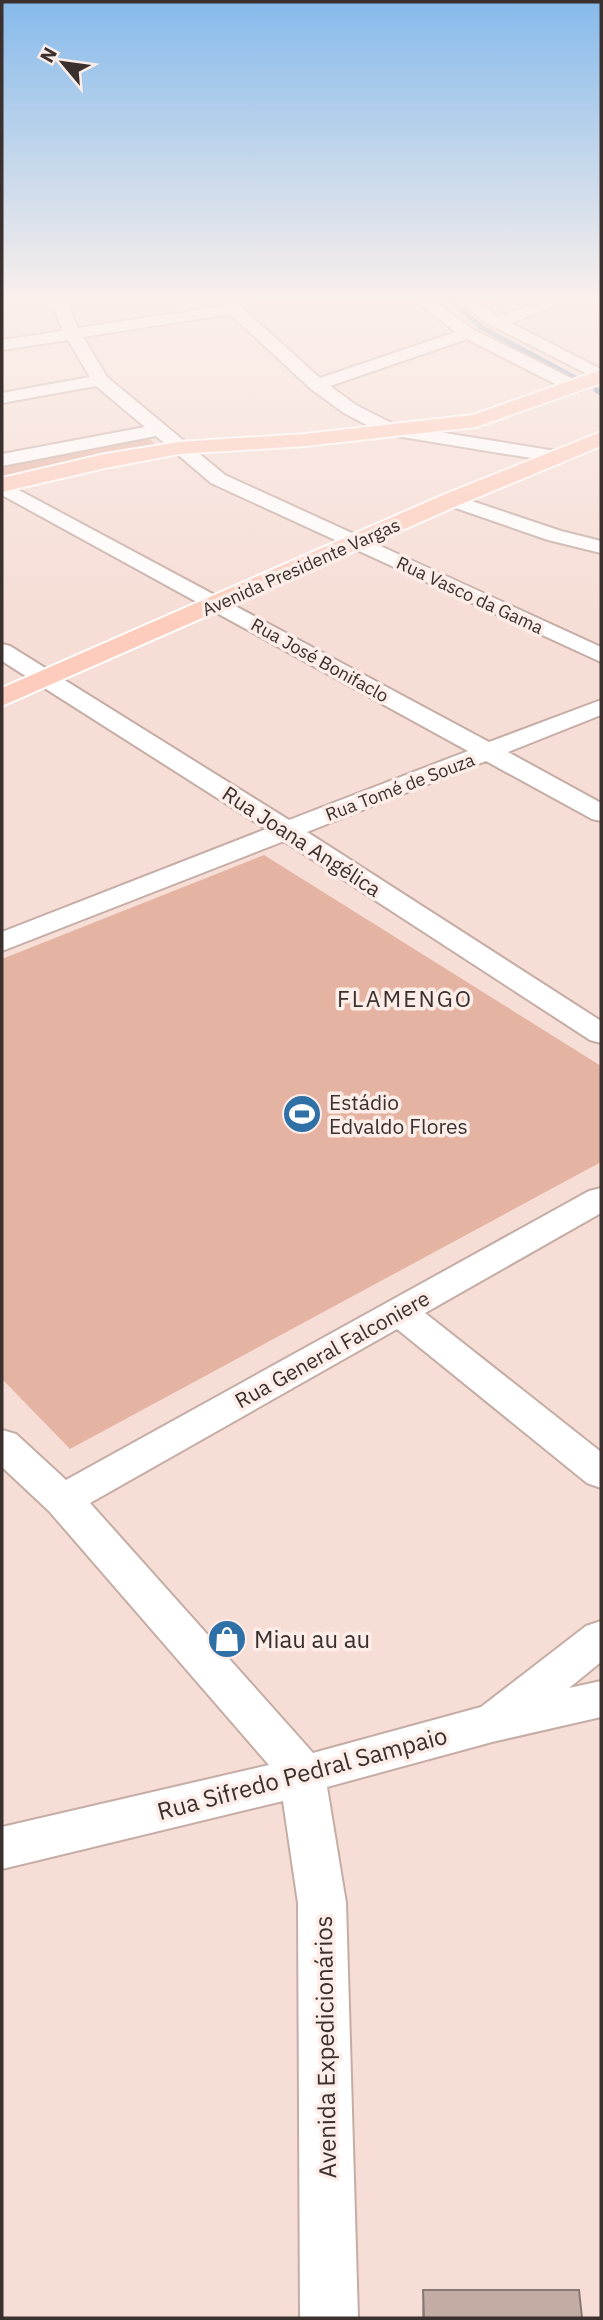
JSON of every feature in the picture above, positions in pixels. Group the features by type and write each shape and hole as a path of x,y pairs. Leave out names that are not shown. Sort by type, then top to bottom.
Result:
{"main road":[{"path":"2,486 104,461 179,449 243,446 476,421 516,407"},
{"name":"Avenida Presidente Vargas","path":"2,698 451,500 601,438"}],"street":[{"name":"Rua Vasco da Gama","path":"132,407 179,449 228,484 601,655"},
{"path":"348,407 390,430 555,456"},
{"path":"2,460 158,430"},
{"name":"Rua José Bonifaclo","path":"2,486 601,813"},
{"path":"451,500 555,536 601,547"},
{"name":"Rua Joana Angélica","path":"2,651 286,830 601,1034"},
{"name":"Rua Tomé de Souza","path":"2,942 601,707"},
{"name":"Rua General Falconiere","path":"63,1500 601,1199"},
{"path":"400,1311 601,1473"},
{"path":"2,1444 63,1500 294,1762 302,1777"},
{"path":"492,1723 601,1638"},
{"name":"Rua Sifredo Pedral Sampaio","path":"2,1847 302,1777 325,1768 492,1723 601,1699"},
{"name":"Avenida Expedicionários","path":"302,1777 322,1902 329,2318"}],"shaded area":[{"path":"146,436 159,447 2,479 2,464"},
{"name":"Estádio Edvaldo Flores","path":"264,855 601,1066 601,1162 70,1449 2,1379 2,959"}],"building":[{"path":"423,2290 579,2290 582,2318 424,2318"}],"place":[{"name":"Estádio Edvaldo Flores","path":"302,1114"},
{"name":"Miau au au","path":"227,1639"}],"district":[{"name":"FLAMENGO","path":"405,998"}]}
